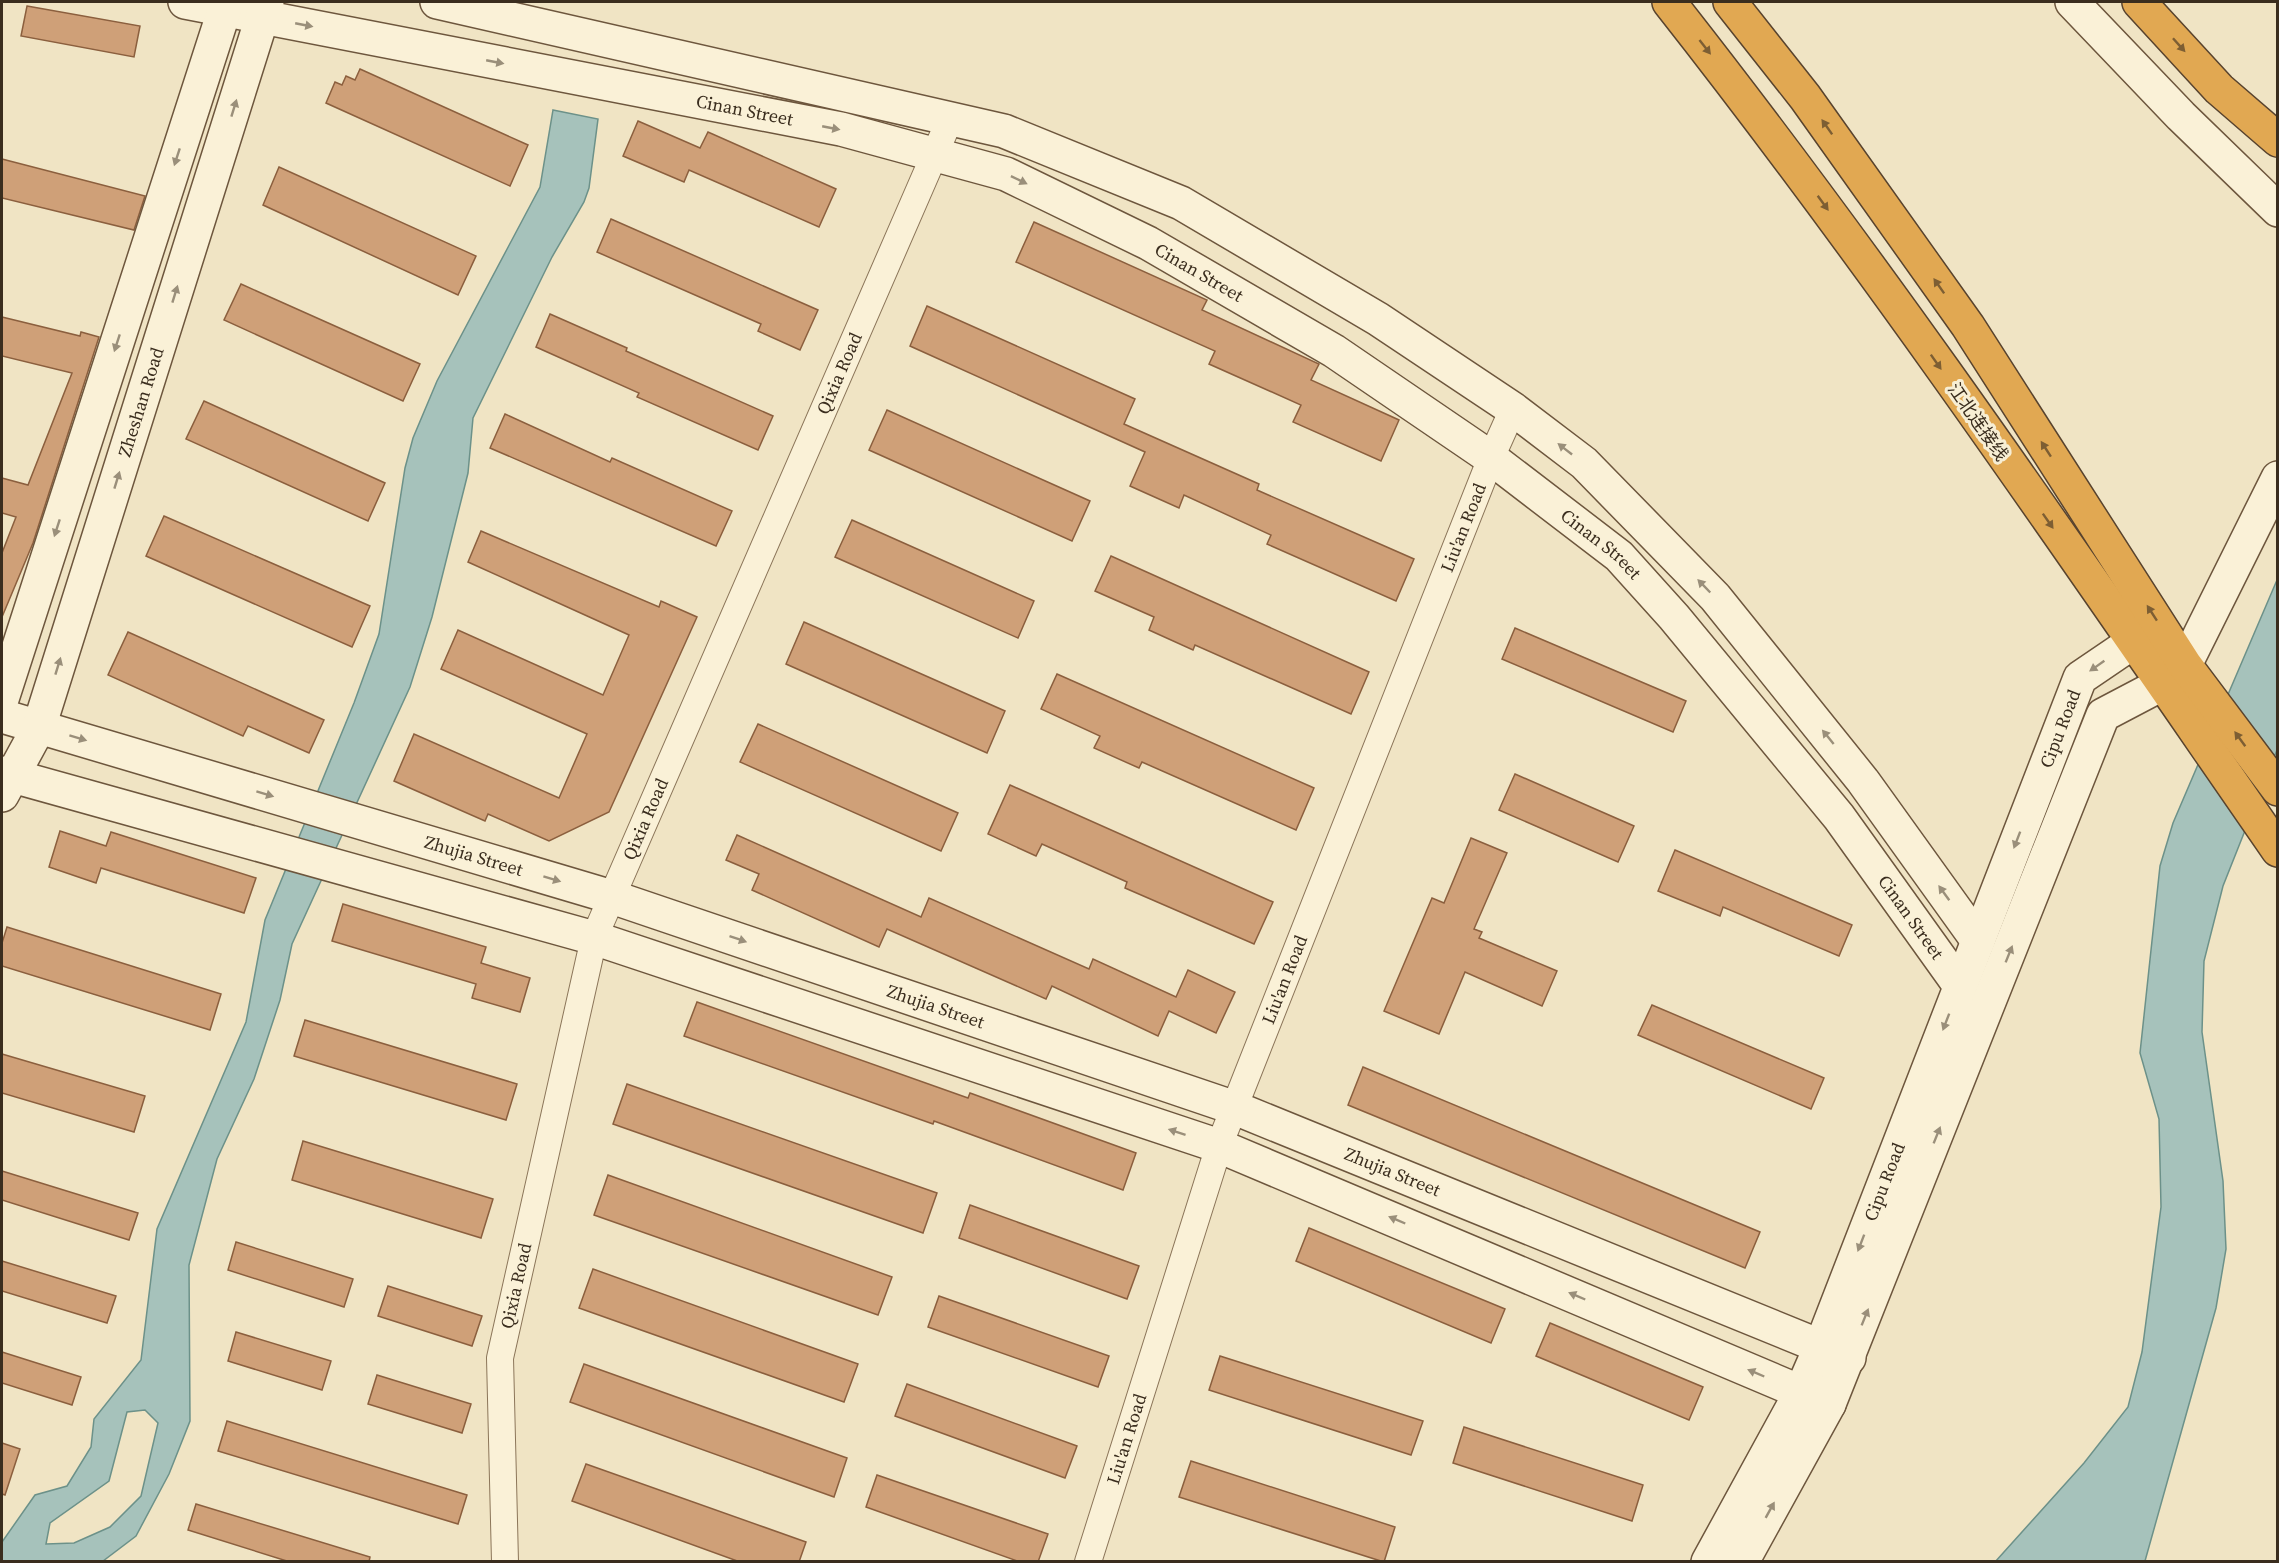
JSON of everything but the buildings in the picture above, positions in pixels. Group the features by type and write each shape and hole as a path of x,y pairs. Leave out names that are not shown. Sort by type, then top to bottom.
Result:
{"highway":[{"name":"江北连接线","path":"1669,2 1784,148 2133,642 2174,674 2209,696 2275,786"},
{"name":"江北连接线","path":"1730,2 1805,97 1968,326 2174,674 2203,744 2277,850"},
{"path":"2139,2 2219,89 2277,140"}],"street":[{"name":"Cinan Street","path":"185,2 265,9 841,129 1006,174 1148,243 1334,351 1491,458 1619,556 1674,617 1839,817 1960,986"},
{"name":"Cinan Street","path":"437,2 1004,131 1181,202 1378,318 1514,409 1584,463 1715,597 1863,781 1978,941"},
{"path":"2072,2 2181,116 2277,210"},
{"path":"2,699 226,5"},
{"name":"Zheshan Road","path":"5,782 39,727 265,9"},
{"name":"Qixia Road","path":"505,1562 500,1358 594,939 950,118"},
{"name":"Liu'an Road","path":"1088,1562 1219,1146 1491,458 1514,409"},
{"path":"2174,674 2277,478"},
{"name":"Cipu Road","path":"1835,1352 1960,986 2080,678 2133,642"},
{"name":"Cipu Road","path":"1742,1562 1835,1352 2103,715 2174,674"},
{"name":"Zhujia Street","path":"2,716 612,897 1235,1108 1835,1352"},
{"path":"5,782 594,939 1219,1146 1815,1398"},
{"name":"Cipu Road","path":"1708,1562 1815,1398"}],"water":[{"path":"553,110 598,119 589,188 584,202 552,257 473,418 468,473 432,617 410,687 292,944 280,1000 254,1079 217,1159 189,1265 190,1421 169,1474 136,1536 103,1561 2,1562 2,1542 35,1495 67,1486 91,1447 94,1419 141,1360 157,1229 246,1022 265,920 354,703 379,634 405,468 413,438 437,381 540,187","holes":["145,1410 158,1423 141,1496 110,1527 74,1543 46,1544 50,1523 109,1481 127,1412"]},
{"path":"2277,580 2277,750 2223,886 2204,961 2202,1032 2223,1181 2226,1249 2216,1308 2145,1561 1995,1562 2084,1463 2128,1407 2142,1352 2161,1207 2159,1119 2140,1053 2160,866 2173,823"}]}
